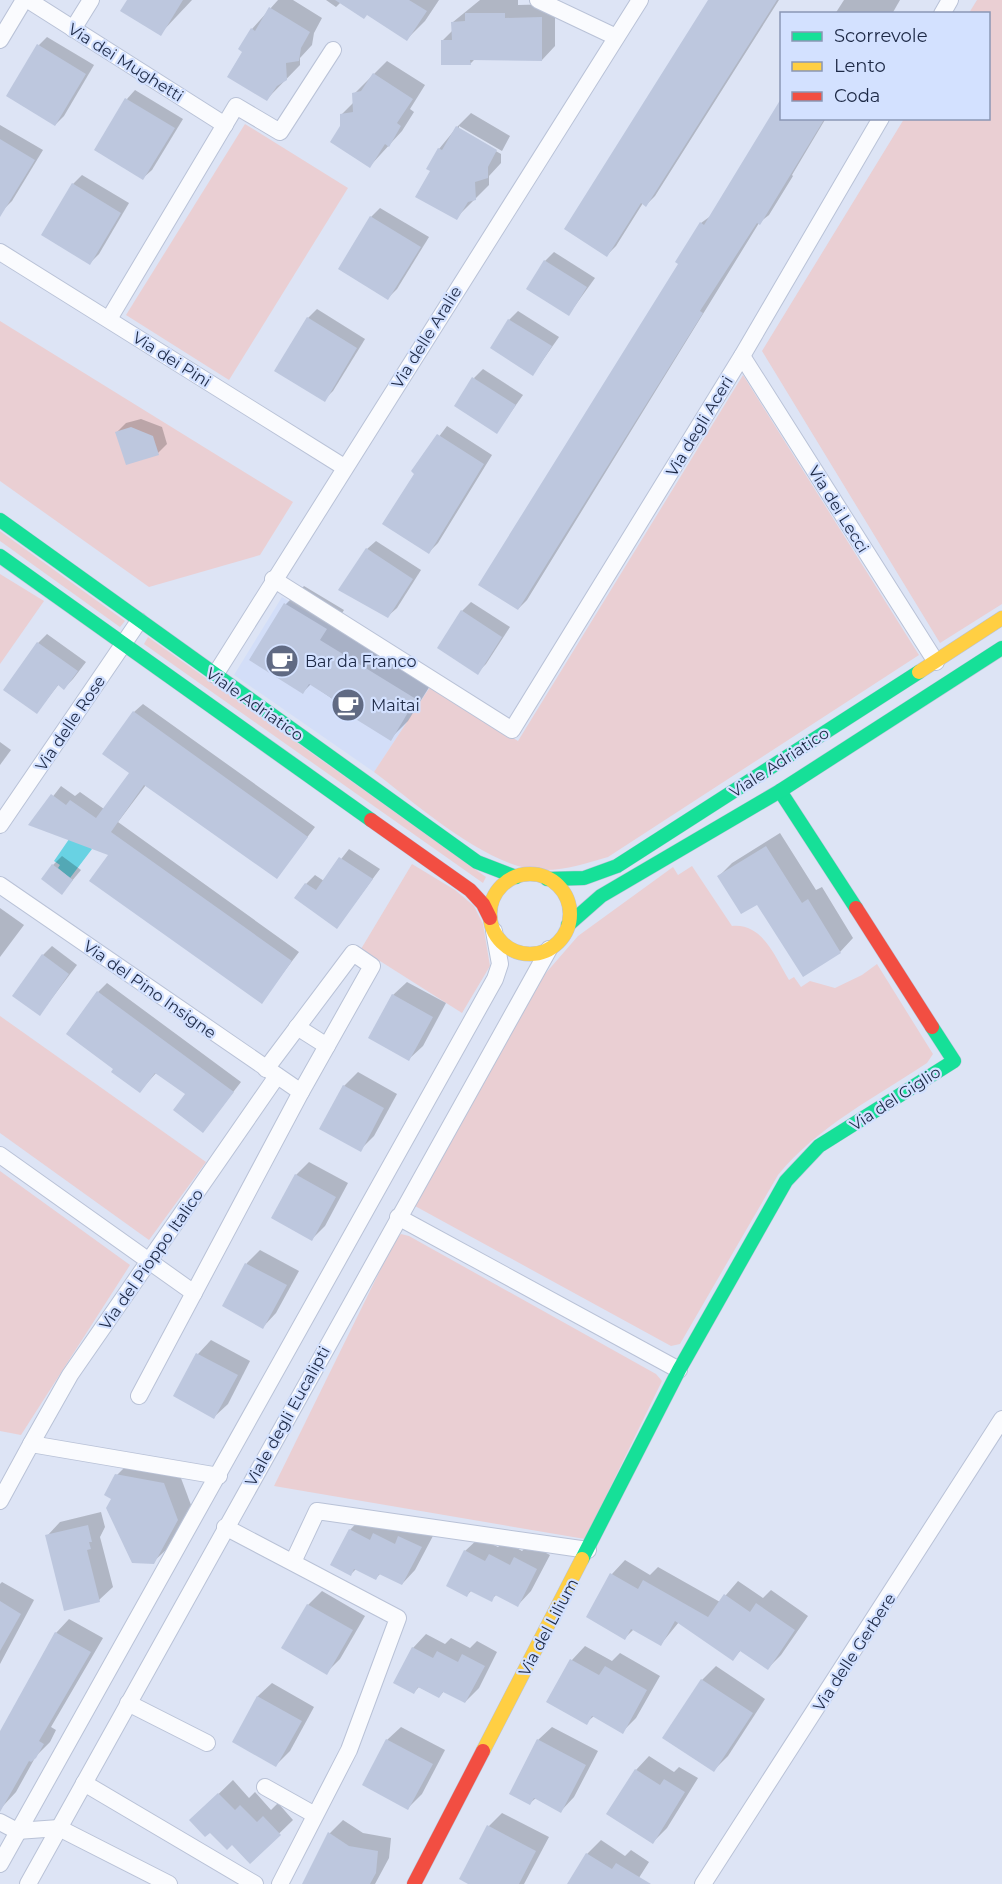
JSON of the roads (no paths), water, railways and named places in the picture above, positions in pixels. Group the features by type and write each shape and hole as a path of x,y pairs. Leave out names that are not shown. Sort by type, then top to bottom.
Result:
{"street":[{"name":"Via dei Mughetti","path":"0,40 26,0 225,125"},
{"path":"73,29 91,0"},
{"path":"538,0 616,37"},
{"name":"Via delle Aralie","path":"215,675 273,579 640,0"},
{"path":"109,319 237,106 280,132 333,50"},
{"name":"Via degli Aceri","path":"273,579 513,730 742,356 880,120"},
{"name":"Via dei Pini","path":"0,252 344,467"},
{"name":"Via dei Lecci","path":"742,356 936,662"},
{"name":"Viale Adriatico","path":"0,520 477,862 516,877"},
{"name":"Viale Adriatico","path":"0,556 125,642 470,890 483,904 492,925"},
{"name":"Viale Adriatico","path":"547,879 593,878 618,866 1002,618"},
{"name":"Via delle Rose","path":"0,825 139,621"},
{"name":"Viale Adriatico","path":"568,925 601,896 780,790 1002,648"},
{"name":"Via del Giglio","path":"679,1370 786,1181 801,1163 819,1146 954,1061 780,790"},
{"path":"529,874 547,879 563,892 568,904 568,925 560,941 549,949 524,954 512,950 492,925 491,905 496,893 516,877 529,874"},
{"name":"Via del Pino Insigne","path":"0,885 301,1092"},
{"name":"Viale degli Eucalipti","path":"0,1864 495,979 500,964 492,925"},
{"name":"Viale degli Eucalipti","path":"28,1884 549,949"},
{"name":"Via del Pioppo Italico","path":"0,1501 70,1375 150,1262 271,1073 297,1027 353,953 372,966 301,1092 138,1396"},
{"path":"297,1027 327,1046"},
{"path":"0,1155 194,1293"},
{"path":"398,1217 679,1370"},
{"name":"Via del Lilium","path":"414,1884 679,1370"},
{"name":"Via delle Gerbere","path":"703,1884 1002,1419"},
{"path":"31,1444 219,1476"},
{"path":"293,1562 317,1511 588,1550"},
{"path":"225,1527 398,1618 349,1750 280,1884"},
{"path":"128,1703 207,1743"},
{"path":"84,1783 255,1884"},
{"path":"265,1787 315,1815"},
{"path":"0,1822 17,1831 59,1828 169,1884"}],"water":[{"path":"76,829 92,849 70,878 58,868 60,865 54,861"}],"place":[{"name":"Bar da Franco","path":"282,661"},
{"name":"Maitai","path":"348,705"}]}
